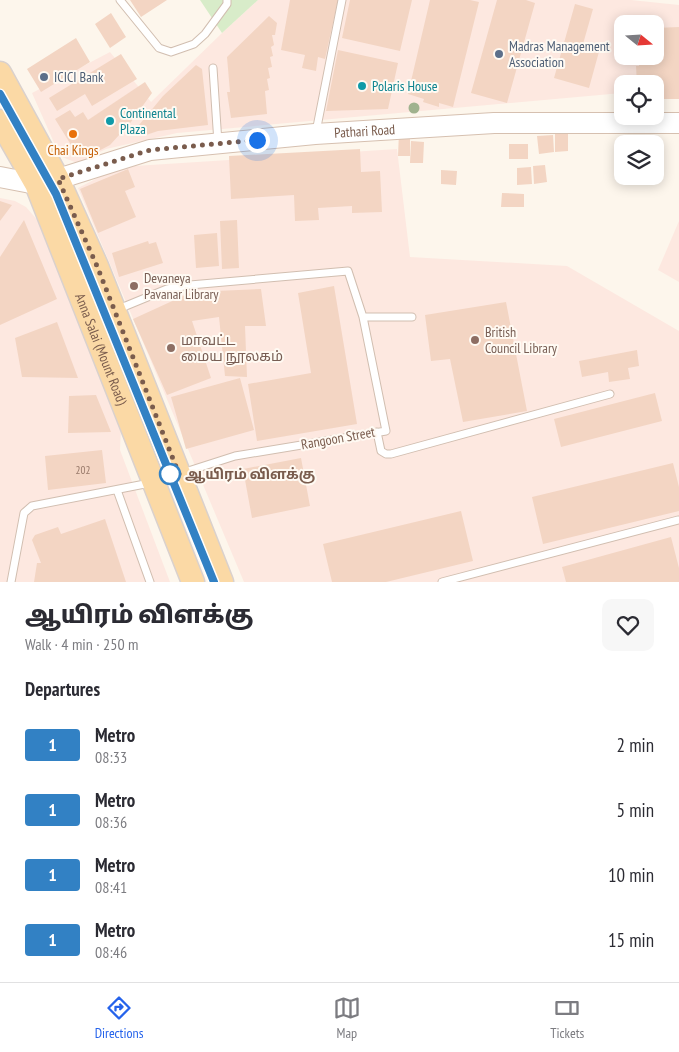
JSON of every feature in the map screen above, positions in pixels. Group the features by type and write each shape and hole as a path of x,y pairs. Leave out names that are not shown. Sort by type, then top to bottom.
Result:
{"main road":[{"name":"Anna Salai (Mount Road)","path":"0,73 47,181 153,482 193,582"},
{"name":"Anna Salai (Mount Road)","path":"0,121 47,181 97,266 222,582"}],"street":[{"name":"Pathari Road","path":"47,181 150,150 315,134 494,124 679,123"},
{"path":"0,177 47,181"}],"lane":[{"path":"120,0 159,48 171,52 194,44 205,34 227,4 227,0"},
{"path":"315,134 342,0"},
{"path":"214,68 218,143"},
{"name":"Rangoon Street","path":"114,311 167,289 190,285 348,271 363,317 386,430 235,456 179,474"},
{"path":"363,317 412,317"},
{"path":"377,432 381,451 391,454 610,394"},
{"path":"11,582 24,513 28,508 153,482"},
{"path":"117,490 150,582"},
{"path":"442,582 678,520"}],"shaded area":[{"path":"258,0 631,0 679,5 679,88 664,86 664,75 614,75 614,94 177,133 106,149 77,163 60,156 32,93 110,52 151,102"},
{"path":"397,149 410,257 567,266 679,331 679,582 244,582 78,188 119,167"},
{"path":"0,198 15,201 26,207 40,223 121,427 120,450 170,582 0,582"},
{"path":"679,221 679,282 658,270"}],"green space":[{"path":"200,0 258,0 222,33"}],"building":[{"path":"130,0 167,0 141,17"},
{"path":"290,0 338,0 325,59 318,57 316,71 302,68 305,55 281,50"},
{"path":"350,0 412,0 400,51 342,38"},
{"path":"430,0 470,0 479,2 453,107 439,103 439,107 423,102 424,99 408,94"},
{"path":"497,0 526,0 535,3 507,103 471,93"},
{"path":"575,4 593,9 583,44 600,48 589,88 554,78"},
{"path":"111,13 126,37 110,48 95,24"},
{"path":"269,16 277,23 275,35 272,35 274,45 271,47 273,56 270,57 272,67 268,68 270,78 267,79 269,90 265,91 267,114 231,118 227,92 230,92 227,57"},
{"path":"679,27 679,99 664,99 664,75 636,75 636,66 664,65 664,28"},
{"path":"76,38 90,62 41,92 27,69"},
{"name":"Polaris House","path":"338,50 398,63 388,109 326,111"},
{"path":"121,54 137,79 92,106 85,94 57,111 49,98"},
{"path":"196,65 202,69 208,125 158,131 143,136 139,125 163,96"},
{"name":"Continental Plaza","path":"145,82 152,93 131,122 110,145 87,157 76,153 55,119 70,110 75,117 83,112 88,120"},
{"path":"399,132 410,132 410,156 398,156"},
{"path":"555,134 568,134 568,151 555,152"},
{"path":"553,135 554,152 539,154 537,136"},
{"path":"411,141 424,142 423,163 410,163"},
{"path":"509,144 528,144 528,159 509,159"},
{"path":"360,149 361,172 380,171 382,212 352,213 352,206 318,208 319,220 295,221 294,195 231,199 229,156"},
{"path":"545,165 547,182 534,184 533,166"},
{"path":"531,167 532,184 517,185 517,168"},
{"path":"128,169 135,187 125,191 136,217 98,233 80,189"},
{"path":"441,170 457,171 456,185 441,184"},
{"path":"502,193 524,194 524,207 501,207"},
{"path":"0,201 12,205 0,221"},
{"path":"24,220 57,299 0,325 0,257"},
{"path":"237,220 239,268 222,269 220,221"},
{"path":"217,233 219,266 196,268 194,235"},
{"path":"148,241 149,244 156,242 163,263 119,277 112,253"},
{"path":"334,286 357,424 257,441 248,384 311,373 298,293"},
{"path":"261,289 266,326 245,326 247,377 225,376 219,317 192,321 211,378 167,395 133,319 192,292"},
{"path":"506,302 527,411 463,422 450,359 431,361 425,315"},
{"path":"57,322 78,378 22,377 15,338"},
{"path":"637,350 639,366 628,368 630,379 609,382 608,372 582,377 579,361"},
{"path":"240,378 254,430 186,449 171,397"},
{"path":"655,393 662,421 561,447 554,419"},
{"path":"96,395 111,432 68,433 69,396"},
{"path":"102,450 106,483 48,490 45,456"},
{"path":"301,458 310,506 252,518 243,469"},
{"path":"673,463 679,487 679,511 543,544 532,497"},
{"path":"461,511 473,561 386,582 332,582 323,544"},
{"path":"105,519 126,582 34,582 37,563 41,563 32,540 35,535 58,527 61,534"},
{"path":"671,537 679,568 679,582 566,582 562,567"}],"metro line":[{"name":"1","path":"0,94 56,194 214,582"}],"place":[{"name":"Madras Management Association","path":"499,54"},
{"name":"ICICI Bank","path":"44,77"},
{"name":"Polaris House","path":"362,86"},
{"name":"Continental Plaza","path":"110,121"},
{"name":"Chai Kings","path":"73,134"},
{"name":"Devaneya Pavanar Library","path":"134,286"},
{"name":"British Council Library","path":"475,340"},
{"name":"மாவட்ட மைய நூலகம்","path":"171,348"},
{"name":"ஆயிரம் விளக்கு","path":"170,474"}],"route":[{"path":"170,474 179,474 97,266 58,179 150,150 257,140"}]}
